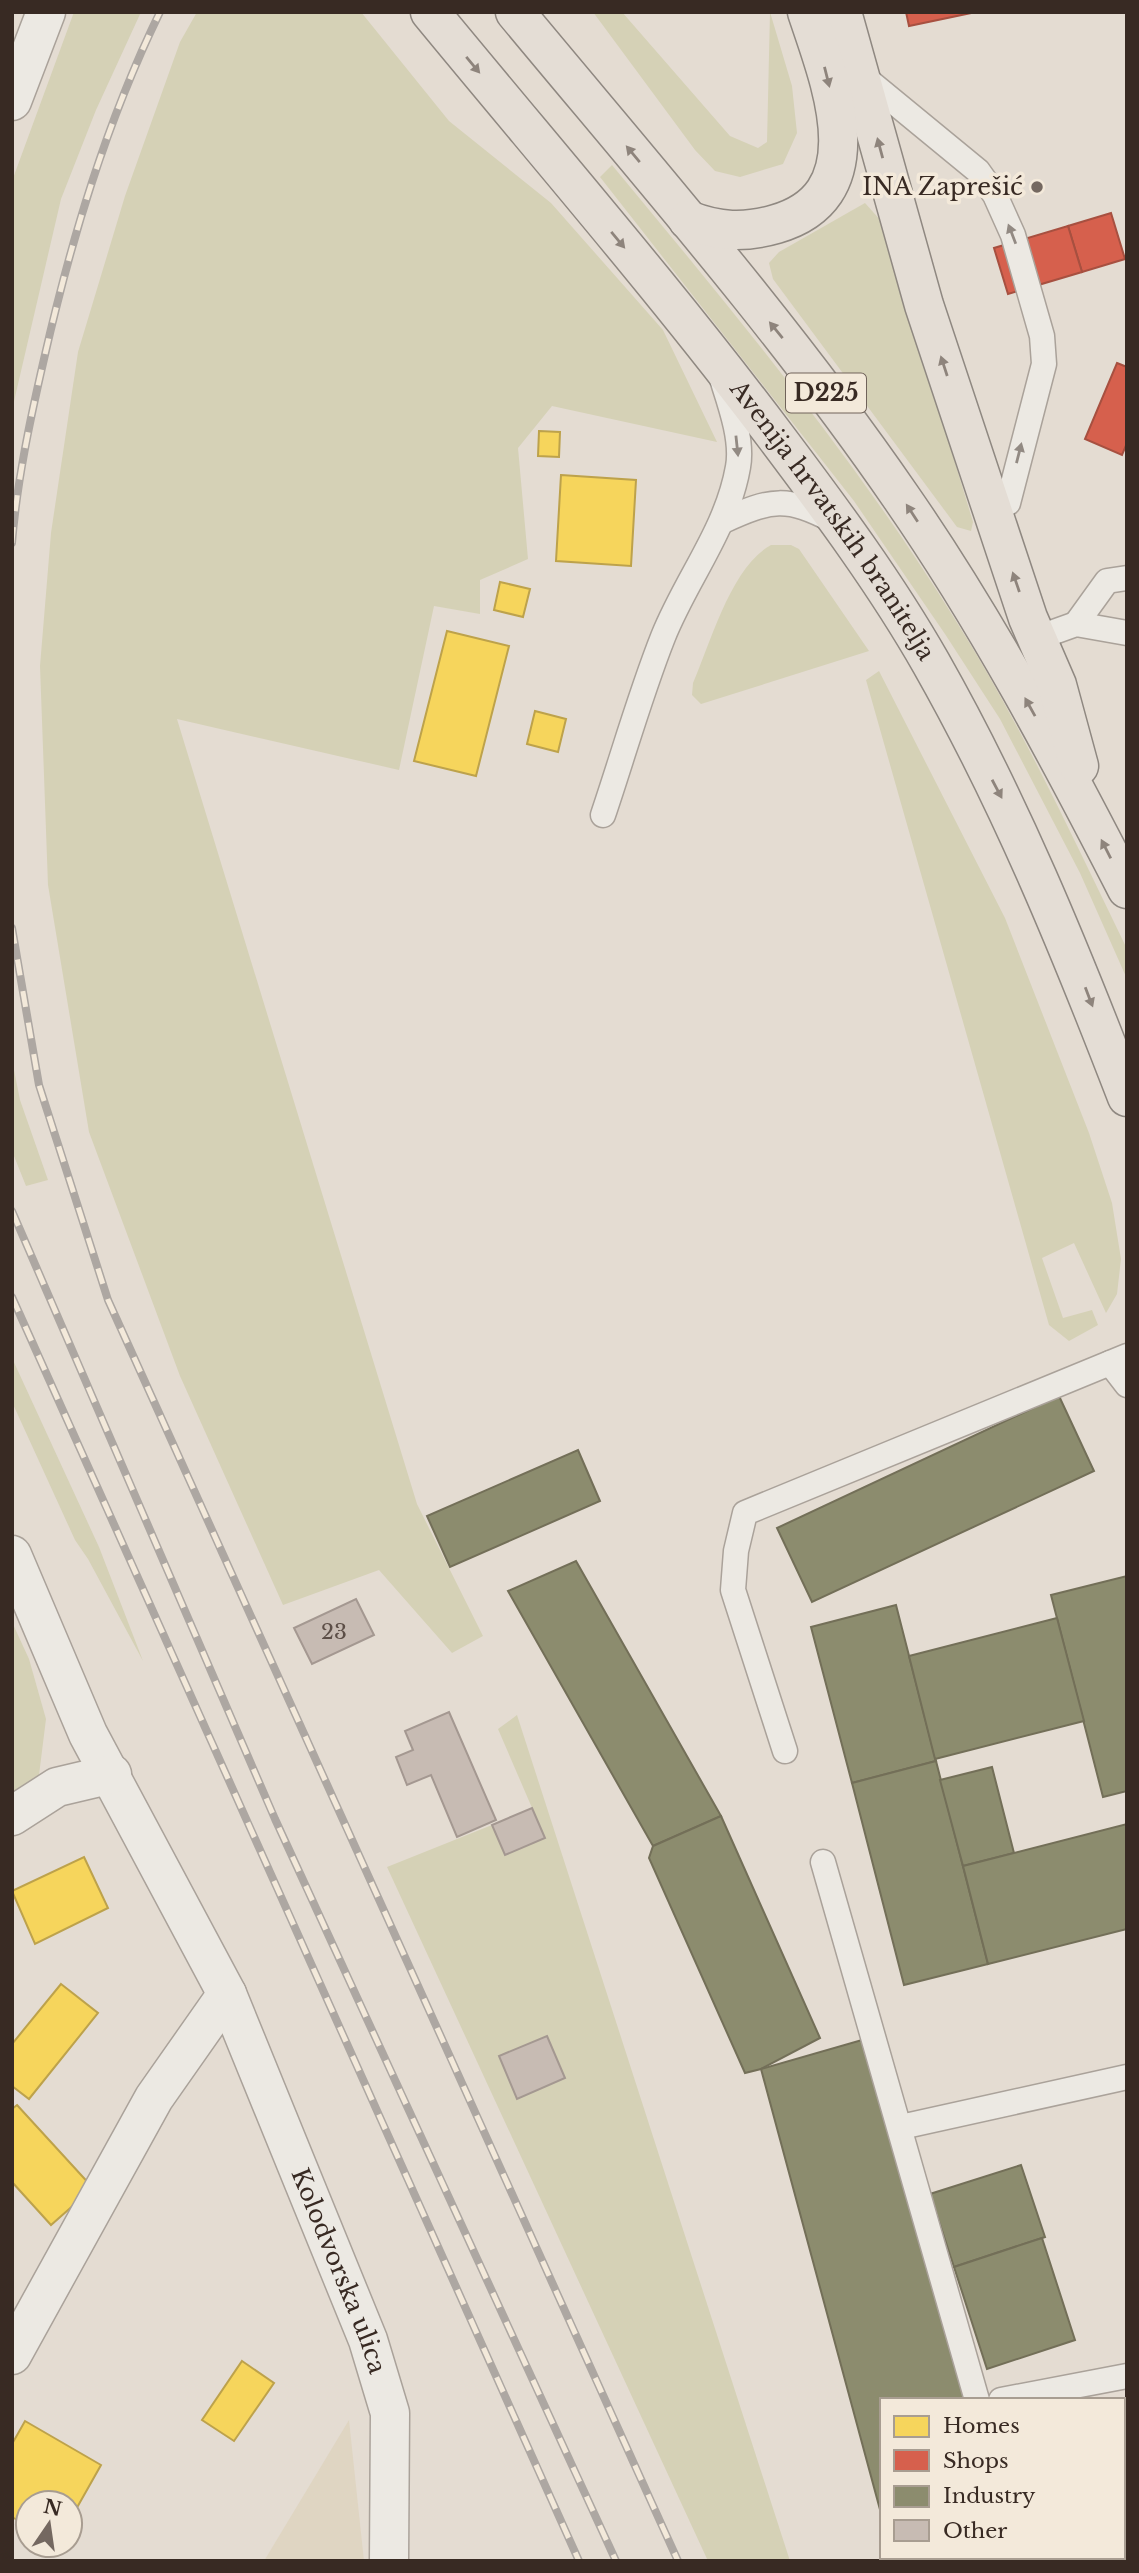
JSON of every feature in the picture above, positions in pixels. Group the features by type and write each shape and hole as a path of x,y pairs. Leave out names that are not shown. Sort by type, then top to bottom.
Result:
{"main road":[{"name":"Avenija hrvatskih branitelja","path":"430,12 715,356 842,525 931,664 1010,814 1074,959 1127,1097"},
{"name":"D225","path":"515,12 822,386 901,496 967,596 1127,889"},
{"path":"688,220 708,228 732,231 762,228 784,222 809,209 827,188 839,159 839,128 822,57 807,12"},
{"path":"842,12 924,305 991,509 1037,638 1057,685 1076,751 1086,810"}],"street":[{"path":"12,101 46,12"},
{"name":"Kolodvorska ulica","path":"12,1555 88,1734 112,1774 228,1994 368,2340 390,2413 389,2561"},
{"path":"12,1816 57,1787 112,1774"},
{"path":"12,2355 154,2098 228,1994"}],"lane":[{"path":"859,74 978,171 995,195 1013,235 1042,336 1044,364 1008,503 991,509"},
{"path":"603,814 663,637 696,568 723,521 739,465 730,406 715,356"},
{"path":"723,521 761,504 786,503 811,509 842,525"},
{"path":"1076,624 1107,581 1127,578"},
{"path":"1037,638 1076,624 1127,633"},
{"path":"785,1751 733,1590 736,1551 745,1513 1119,1360 1127,1385"},
{"path":"823,1862 976,2398"},
{"path":"901,2127 1127,2077"},
{"path":"1012,2398 1127,2376"}],"shaded area":[{"path":"74,12 141,12 96,110 61,199 12,410 12,181"},
{"path":"197,12 361,12 449,121 551,203 663,330 717,442 552,406 518,448 528,559 480,580 480,614 434,606 399,770 177,719 417,1504 483,1636 452,1653 379,1570 283,1605 180,1376 89,1132 48,885 40,666 51,533 78,352 125,196 180,42"},
{"path":"593,12 622,12 730,136 758,148 767,142 770,12 792,86 797,133 783,164 740,177 715,171 695,150"},
{"path":"612,165 748,331 835,444 956,621 1025,742 1127,949 1127,979 1080,873 1000,719 854,501 600,177"},
{"path":"865,203 882,222 973,522 971,531 957,527 773,279 769,263 779,252"},
{"path":"771,545 791,545 799,549 869,651 701,704 692,695 693,683 724,607 744,570"},
{"path":"879,671 1005,918 1089,1133 1112,1203 1121,1259 1117,1294 1106,1313 1074,1243 1042,1258 1063,1318 1092,1310 1098,1325 1069,1341 1049,1325 866,680"},
{"path":"12,1060 20,1100 48,1180 26,1186 12,1151"},
{"path":"12,1358 99,1547 143,1661 75,1540 12,1402"},
{"path":"12,1622 29,1659 46,1719 39,1775 12,1796"},
{"path":"517,1715 790,2561 708,2561 387,1867 492,1825 505,1855 545,1838 498,1729"},
{"path":"349,2420 364,2561 264,2561"}],"building: Homes":[{"path":"539,431 560,432 559,457 538,456"},
{"path":"561,475 636,480 631,566 556,561"},
{"path":"500,582 530,589 523,617 494,610"},
{"path":"447,631 509,646 476,776 414,761"},
{"path":"535,711 566,719 558,752 527,744"},
{"path":"84,1857 108,1908 35,1944 12,1891"},
{"path":"61,1984 98,2013 29,2099 12,2086 12,2044"},
{"path":"17,2105 93,2188 51,2225 12,2182 12,2109"},
{"path":"242,2361 274,2383 234,2441 202,2420"},
{"path":"25,2421 101,2465 84,2495 84,2489 14,2489 14,2518 12,2444"}],"building: Shops":[{"path":"906,12 976,12 909,26"},
{"path":"1111,213 1125,259 1082,272 1068,226"},
{"path":"1068,226 1082,272 1008,294 994,248"},
{"path":"1117,363 1127,367 1127,443 1122,455 1085,439"}],"building: Industry":[{"path":"1059,1396 1094,1471 812,1602 777,1528"},
{"path":"578,1450 600,1501 450,1567 427,1516"},
{"path":"576,1561 721,1816 653,1846 508,1591"},
{"path":"1127,1576 1127,1791 1103,1797 1051,1595"},
{"path":"896,1605 936,1761 852,1783 811,1627"},
{"path":"1057,1618 1084,1721 935,1759 909,1656"},
{"path":"936,1761 988,1964 904,1985 852,1783"},
{"path":"992,1767 1014,1853 963,1866 940,1780"},
{"path":"721,1816 820,2038 761,2069 745,2073 649,1858 653,1846"},
{"path":"1127,1824 1127,1929 988,1964 963,1866"},
{"path":"862,2040 964,2398 880,2398 880,2510 761,2069"},
{"path":"1021,2165 1045,2237 954,2267 930,2194"},
{"path":"1042,2238 1075,2340 987,2369 954,2267"},
{"path":"1010,2559 1011,2561 893,2561"}],"building: Other":[{"path":"356,1599 374,1635 312,1664 294,1628"},
{"path":"449,1712 496,1820 457,1837 431,1775 407,1785 396,1757 413,1750 405,1731"},
{"path":"532,1808 545,1838 505,1855 492,1825"},
{"path":"547,2036 565,2078 517,2099 499,2056"}],"railway":[{"path":"12,543 29,428 78,226 123,96 160,12"},
{"path":"12,928 39,1085 108,1300 678,2561"},
{"path":"12,1211 275,1819 616,2561"},
{"path":"12,1297 579,2561"}],"place":[{"name":"INA Zaprešić","path":"1037,187"}]}
